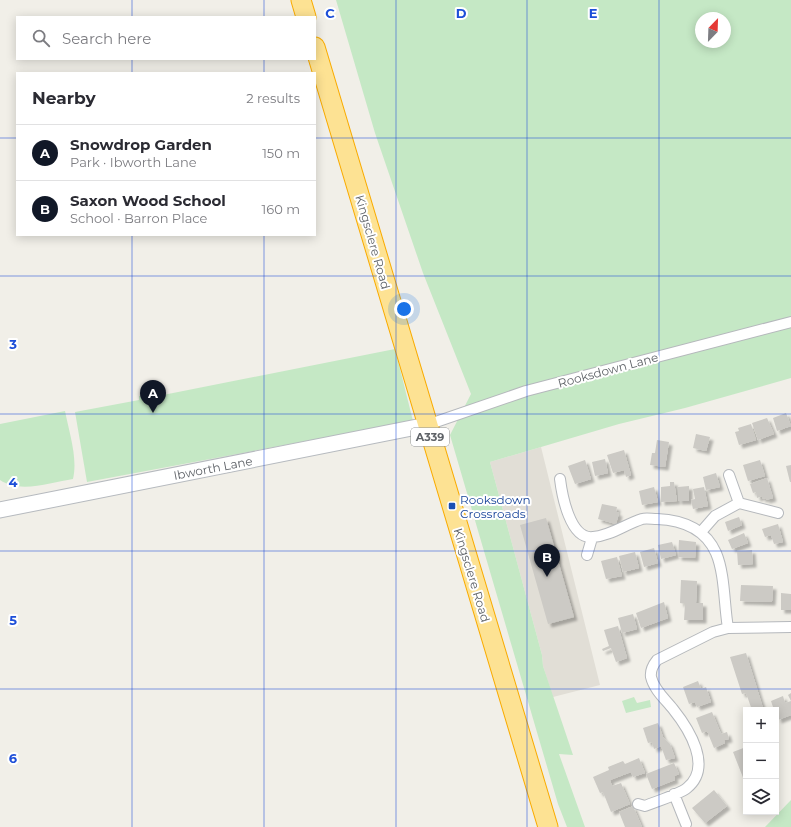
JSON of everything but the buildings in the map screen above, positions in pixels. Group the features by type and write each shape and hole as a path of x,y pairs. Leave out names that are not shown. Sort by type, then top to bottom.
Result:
{"highway":[{"path":"301,0 306,16"},
{"name":"Kingsclere Road","path":"316,50 548,827"}],"street":[{"name":"Rooksdown Lane","path":"427,425 526,391 791,322"},
{"name":"Ibworth Lane","path":"0,510 427,425"},
{"path":"729,474 739,503"},
{"path":"560,479 566,511 581,534 592,538 605,535 643,519 673,520 688,524 701,532 716,553 728,628"},
{"path":"701,532 715,516 739,503 778,513"},
{"path":"587,555 592,538"},
{"path":"638,804 645,806 687,788 696,778 700,769 699,759 691,737 674,710 658,691 651,676 652,667 657,660 713,632 728,628 791,627"},
{"path":"674,794 686,824"}],"shaded area":[{"path":"541,447 600,685 553,697 543,666 542,655 490,462"}],"green space":[{"path":"336,0 791,0 791,378 685,408 619,424 490,462 542,655 543,666 573,755 559,754 585,827 567,827 558,804 450,435 471,394 423,273 375,133"},
{"path":"395,349 413,421 87,482 75,412 139,400 139,396 163,392 163,395"},
{"path":"65,411 74,454 73,479 26,487 8,484 0,480 0,424"},
{"path":"634,697 637,703 650,700 651,707 626,713 622,701"},
{"path":"791,800 791,827 765,827 777,815 779,815 779,812"}],"place":[{"name":"Snowdrop Garden","path":"153,413"},
{"name":"Rooksdown Crossroads","path":"452,506"},
{"name":"Saxon Wood School","path":"547,577"}]}
